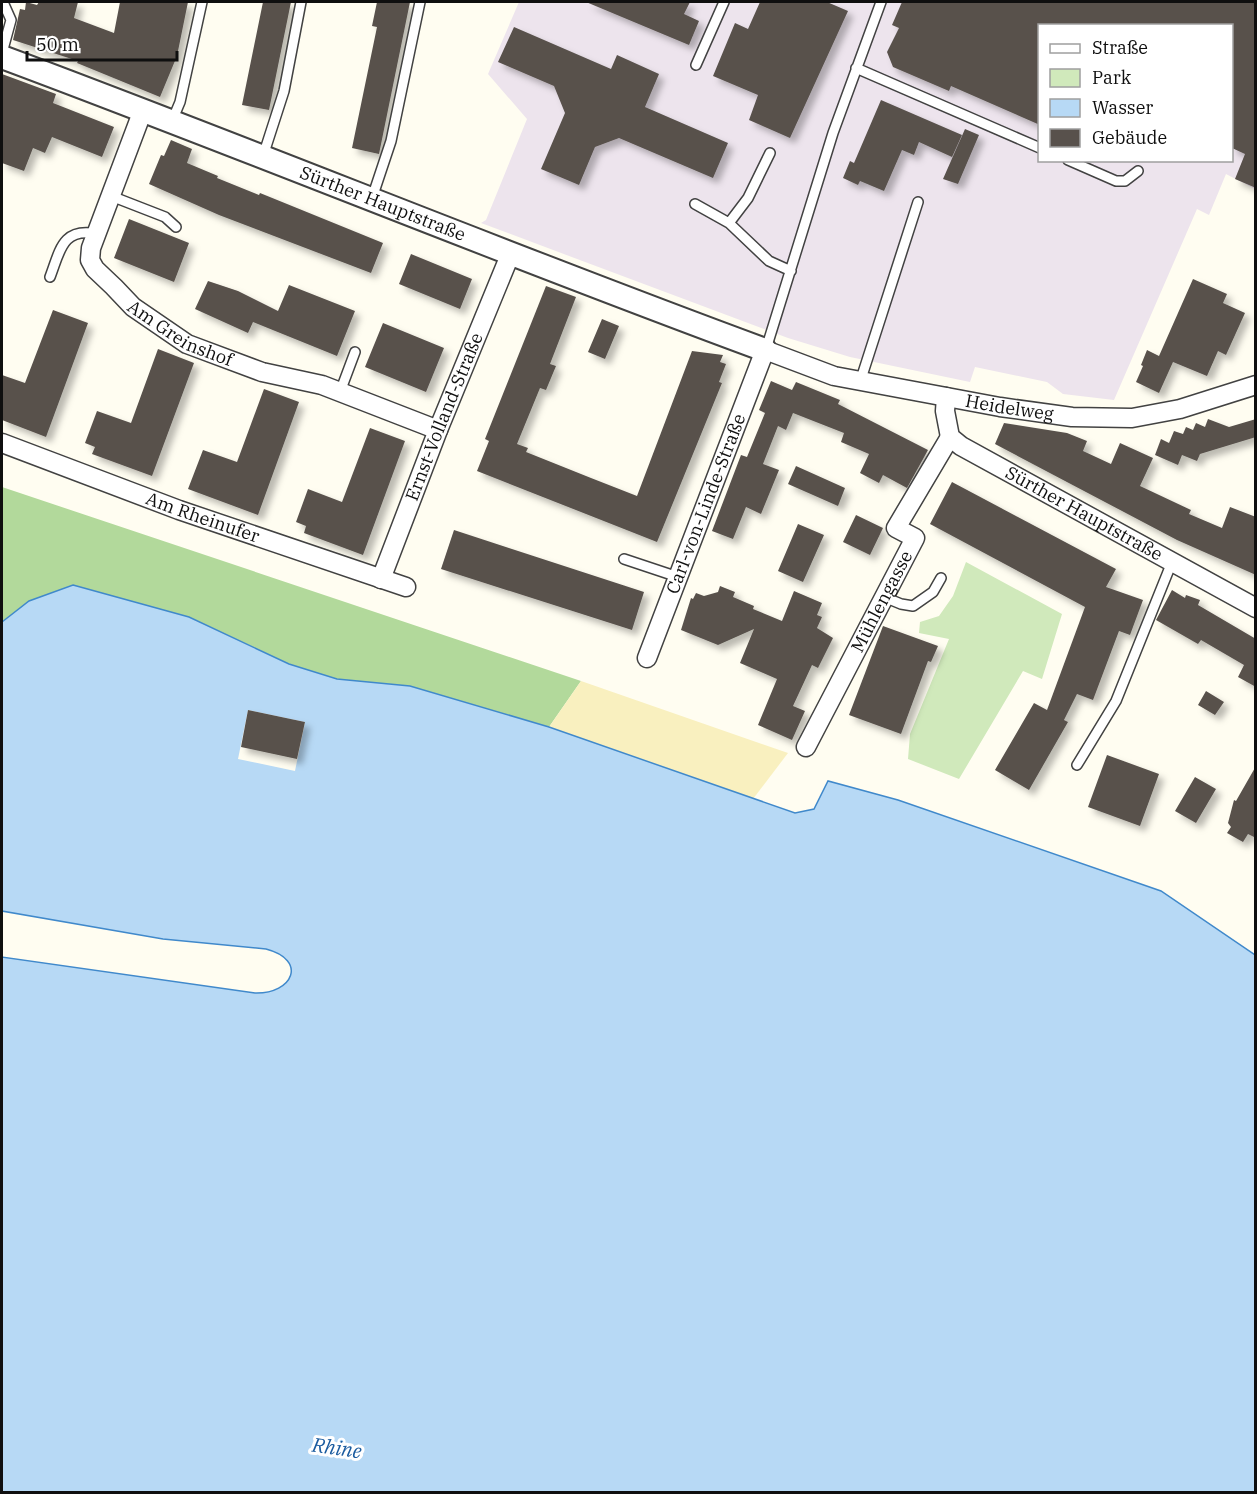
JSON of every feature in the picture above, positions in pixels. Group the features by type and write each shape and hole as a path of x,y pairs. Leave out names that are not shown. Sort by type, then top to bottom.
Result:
{"street":[{"name":"Sürther Hauptstraße","path":"2,55 372,198 510,255 765,350"},
{"name":"Am Greinshof","path":"143,110 97,234 90,260 95,269 133,307 187,344 262,372 322,385 438,430"},
{"name":"Ernst-Volland-Straße","path":"381,579 438,430 510,255"},
{"name":"Heidelweg","path":"765,350 834,376 860,382 1030,411 1106,419 1132,418 1180,409 1256,385"},
{"name":"Carl-von-Linde-Straße","path":"647,658 765,350"},
{"path":"946,397 945,411 950,437"},
{"name":"Sürther Hauptstraße","path":"950,437 961,446 1256,608"},
{"name":"Mühlengasse","path":"806,747 915,538 896,528 950,437"},
{"name":"Am Rheinufer","path":"2,443 178,510 406,587"}],"lane":[{"path":"2,55 11,20 3,2"},
{"path":"172,121 180,102 202,2"},
{"path":"263,156 284,91 301,2"},
{"path":"372,198 391,141 420,2"},
{"path":"696,65 724,2"},
{"path":"765,350 856,68 881,2"},
{"path":"856,68 1038,147"},
{"path":"729,223 748,198 770,153"},
{"path":"1073,162 1116,181 1125,181 1138,171"},
{"path":"111,196 165,217 176,227"},
{"path":"860,382 918,202"},
{"path":"695,204 729,223 769,261 790,271"},
{"path":"50,277 62,245 68,238 84,232 97,234"},
{"path":"340,392 355,352"},
{"path":"624,559 678,577"},
{"path":"1077,765 1116,701 1172,562"},
{"path":"884,597 913,606 933,592 941,579"}],"shaded area":[{"path":"519,2 1255,2 1255,189 1226,174 1209,215 1197,209 1114,400 1063,394 1047,382 975,367 970,382 850,357 788,338 481,223 486,220 527,119 488,74"}],"green space":[{"path":"2,487 581,681 549,727 410,686 337,679 289,664 189,617 29,601 2,622"},
{"path":"966,562 1062,614 1042,679 1023,671 959,779 908,759 910,734 949,639 919,633 920,622 939,616 953,596"}],"sand":[{"path":"581,681 788,753 753,799 549,727"}],"water":[{"name":"Rhine","path":"73,585 189,617 289,664 337,679 410,686 549,727 795,813 814,809 828,781 898,800 1161,891 1255,955 1255,1492 2,1492 2,957 255,993 279,988 290,976 291,968 279,954 266,949 163,939 2,911 2,622 29,601"}],"pier":[{"path":"248,710 305,722 295,771 238,759"}],"building":[{"path":"26,2 37,5 39,2 78,2 74,18 114,33 120,2 188,2 177,56 160,97 77,63 78,61 13,40 20,9 25,10"},
{"path":"263,2 291,2 269,110 242,105"},
{"path":"377,2 410,2 379,154 352,148 377,27 372,26"},
{"path":"586,2 690,2 684,14 699,21 689,45"},
{"path":"760,2 827,2 848,11 790,138 749,120 758,95 713,76 735,23 748,29"},
{"path":"902,2 1256,2 1256,188 1235,179 1245,154 1233,148 1233,24 1038,24 1038,124 951,86 949,91 893,67 887,52 899,28 892,25"},
{"path":"514,27 611,69 617,55 659,74 645,107 728,143 713,178 619,138 595,147 579,185 541,169 565,113 554,86 498,62"},
{"path":"2,74 56,94 53,103 114,127 102,157 52,137 45,153 33,148 24,171 2,163"},
{"path":"881,100 962,135 952,157 919,142 914,155 902,150 884,191 860,181 858,185 843,178 850,161 854,163"},
{"path":"965,129 979,135 958,184 943,179"},
{"path":"171,140 192,149 187,163 218,176 217,178 383,243 371,273 219,215 149,184 161,155 164,156"},
{"path":"129,219 189,243 174,282 114,258"},
{"path":"411,254 472,279 460,309 399,284"},
{"path":"1193,279 1227,294 1223,303 1245,313 1226,355 1218,351 1207,376 1173,362 1159,393 1136,382 1143,366 1141,365 1147,350 1159,356"},
{"path":"208,281 238,291 278,311 289,285 355,311 337,356 253,322 248,333 195,309"},
{"path":"546,286 576,297 550,364 556,366 546,390 540,388 517,444 528,448 526,452 637,496 692,351 723,355 720,362 726,364 719,382 722,383 657,542 477,471 489,441 485,439"},
{"path":"53,310 88,323 46,437 2,420 2,375 25,383"},
{"path":"602,319 619,326 605,359 588,352"},
{"path":"383,323 444,348 426,392 365,367"},
{"path":"158,349 194,363 152,476 92,454 95,447 85,443 97,411 131,423"},
{"path":"771,381 792,390 796,382 840,400 838,404 928,450 907,488 883,475 879,483 860,473 869,454 841,442 844,433 793,413 786,430 778,426 763,464 779,470 761,514 746,507 733,539 712,531 741,455 747,457 765,413 759,410"},
{"path":"264,389 299,402 258,515 188,489 203,450 237,462"},
{"path":"1208,419 1229,427 1256,419 1256,437 1200,454 1197,461 1182,455 1178,465 1155,455 1161,439 1169,443 1174,431 1183,434 1186,427 1193,430 1196,423 1205,427"},
{"path":"1004,423 1067,433 1087,441 1083,451 1111,464 1120,443 1153,458 1140,486 1191,510 1189,514 1222,528 1230,507 1256,517 1256,575 1177,540 995,444"},
{"path":"370,428 405,441 363,555 304,533 306,526 296,522 308,489 342,502"},
{"path":"796,466 845,488 838,506 788,484"},
{"path":"952,482 1116,569 1106,587 1143,600 1130,635 1119,631 1093,700 1077,694 1064,720 1068,722 1029,790 995,770 1034,703 1047,710 1085,607 930,524"},
{"path":"856,515 883,528 870,555 843,542"},
{"path":"798,524 824,535 803,582 778,571"},
{"path":"454,530 644,592 632,630 441,569"},
{"path":"720,586 735,592 733,597 754,606 753,609 782,621 794,591 822,603 817,615 822,617 817,628 833,638 818,668 812,665 793,706 805,711 792,740 758,725 777,679 740,663 754,629 718,645 681,630 691,598 693,599 696,593 704,596 718,592"},
{"path":"1172,590 1185,598 1186,595 1200,600 1198,605 1256,639 1256,687 1238,677 1244,665 1201,640 1198,644 1156,620"},
{"path":"883,626 938,646 931,662 928,661 901,734 849,715"},
{"path":"1206,691 1224,702 1215,715 1198,705"},
{"path":"248,710 305,722 297,759 241,747"},
{"path":"1107,755 1159,774 1140,826 1088,807"},
{"path":"1256,766 1256,838 1248,834 1243,842 1227,833 1231,827 1228,823 1234,800 1236,801"},
{"path":"1195,777 1216,789 1196,823 1175,811"}]}
